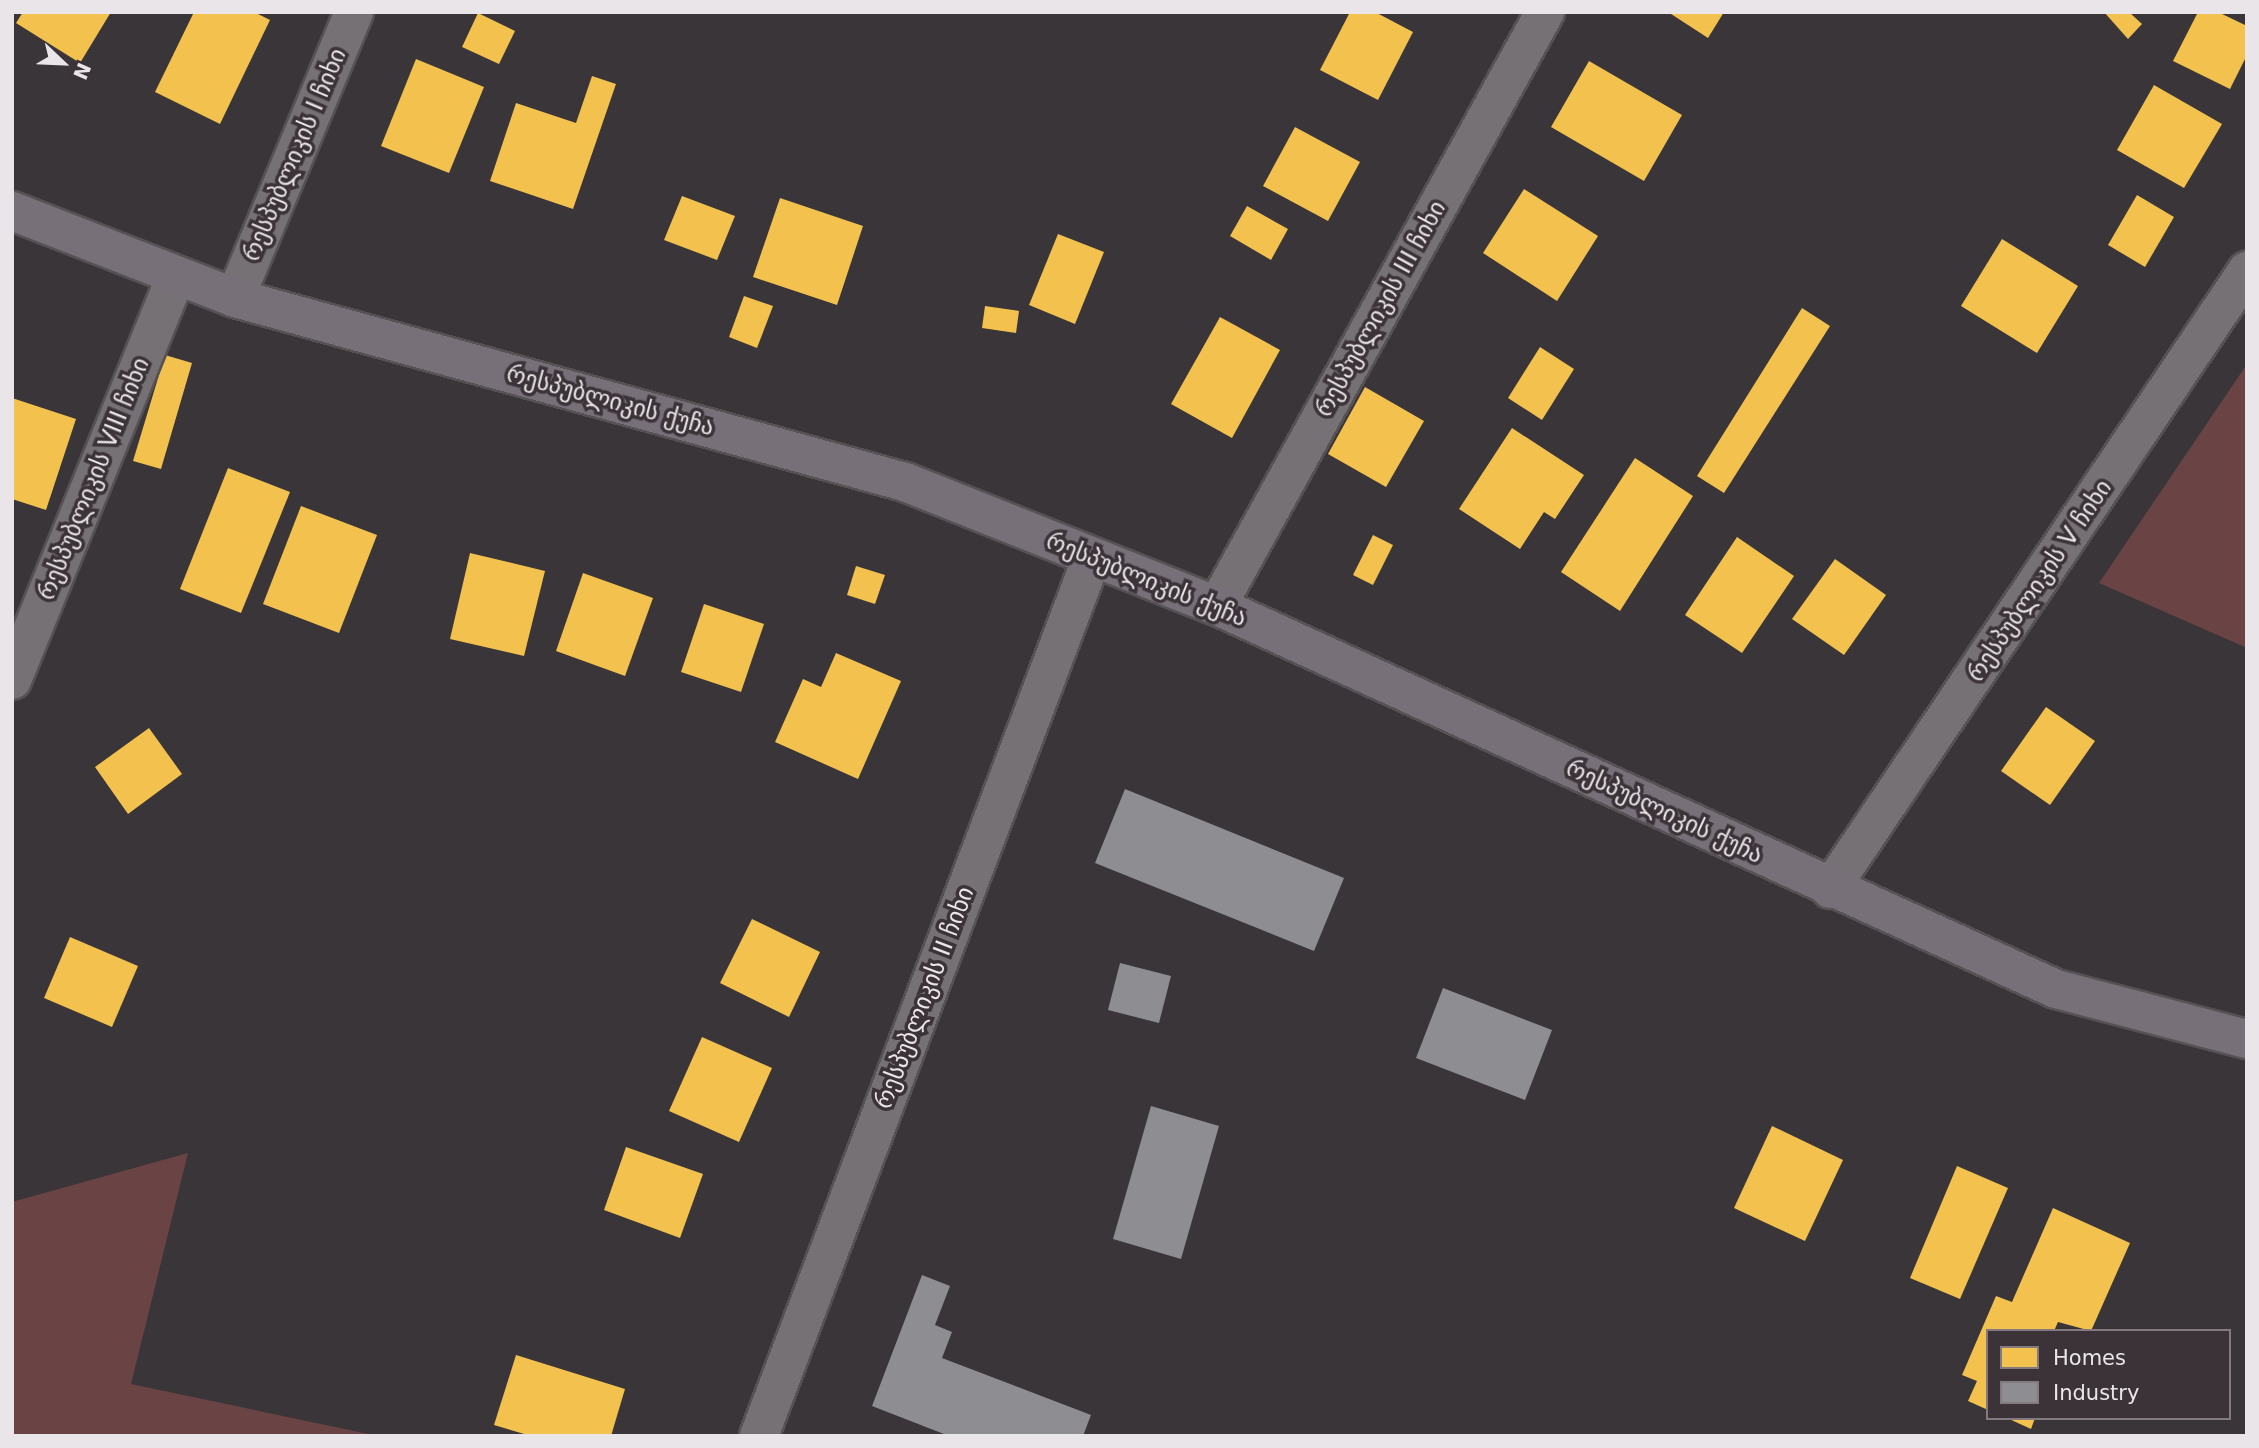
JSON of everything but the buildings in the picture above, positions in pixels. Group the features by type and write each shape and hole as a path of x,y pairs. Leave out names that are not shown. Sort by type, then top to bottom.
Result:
{"main road":[{"name":"რესპუბლიკის ქუჩა","path":"12,211 175,279 235,298 905,482 1091,560 1217,606 2056,989 2247,1039"}],"street":[{"name":"რესპუბლიკის I ჩიხი","path":"235,298 354,12"},
{"name":"რესპუბლიკის III ჩიხი","path":"1217,606 1545,12"},
{"name":"რესპუბლიკის V ჩიხი","path":"1830,888 2247,271"},
{"name":"რესპუბლიკის VIII ჩიხი","path":"12,680 175,279"},
{"name":"რესპუბლიკის II ჩიხი","path":"759,1436 1091,560"}],"shaded area":[{"path":"2247,364 2247,648 2099,583"},
{"path":"188,1153 131,1384 378,1436 12,1436 12,1202"}]}
